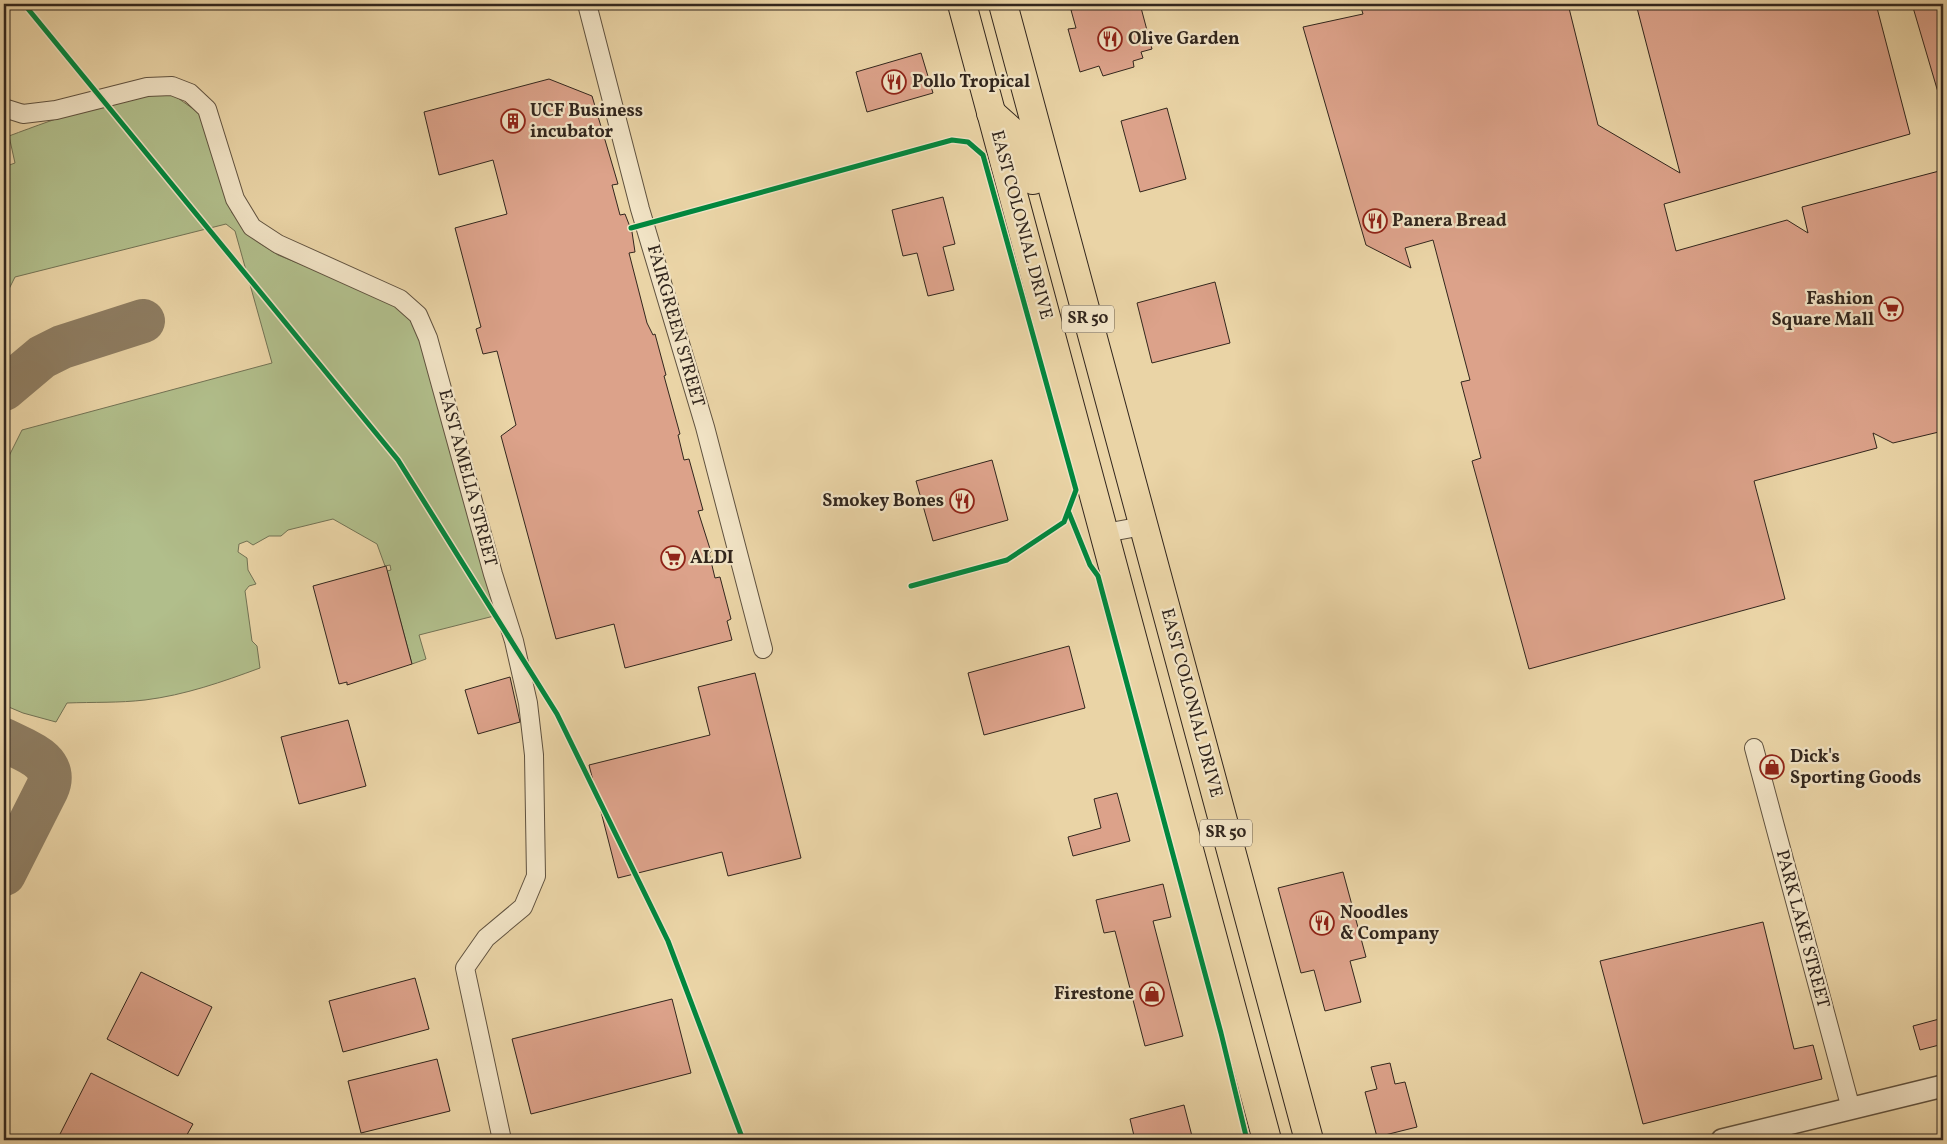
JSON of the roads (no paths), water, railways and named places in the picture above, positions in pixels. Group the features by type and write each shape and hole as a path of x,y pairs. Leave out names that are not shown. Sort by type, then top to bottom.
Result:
{"highway":[{"name":"EAST COLONIAL DRIVE","path":"962,4 1267,1140"},
{"path":"979,4 1000,84 1032,111"},
{"name":"EAST COLONIAL DRIVE","path":"1003,4 1309,1140"},
{"path":"991,113 1019,138 1046,225 1051,232 1069,244"}],"street":[{"name":"FAIRGREEN STREET","path":"587,4 640,208 704,427 763,649"},
{"name":"EAST AMELIA STREET","path":"4,108 23,114 56,110 148,87 172,86 190,93 207,109 235,199 252,227 278,244 400,299 418,315 428,338 493,574 514,641 528,704 534,755 536,876 523,907 486,938 465,968 502,1140"},
{"path":"1105,533 1143,526"},
{"name":"PARK LAKE STREET","path":"1754,748 1851,1109"},
{"path":"1722,1140 1943,1086"}],"place":[{"name":"Olive Garden","path":"1110,39"},
{"name":"Pollo Tropical","path":"894,82"},
{"name":"UCF Business incubator","path":"513,121"},
{"name":"Panera Bread","path":"1375,221"},
{"name":"Fashion Square Mall","path":"1891,309"},
{"name":"Smokey Bones","path":"962,501"},
{"name":"ALDI","path":"673,558"},
{"name":"Dick's Sporting Goods","path":"1772,767"},
{"name":"Noodles & Company","path":"1322,923"},
{"name":"Firestone","path":"1152,994"}]}
